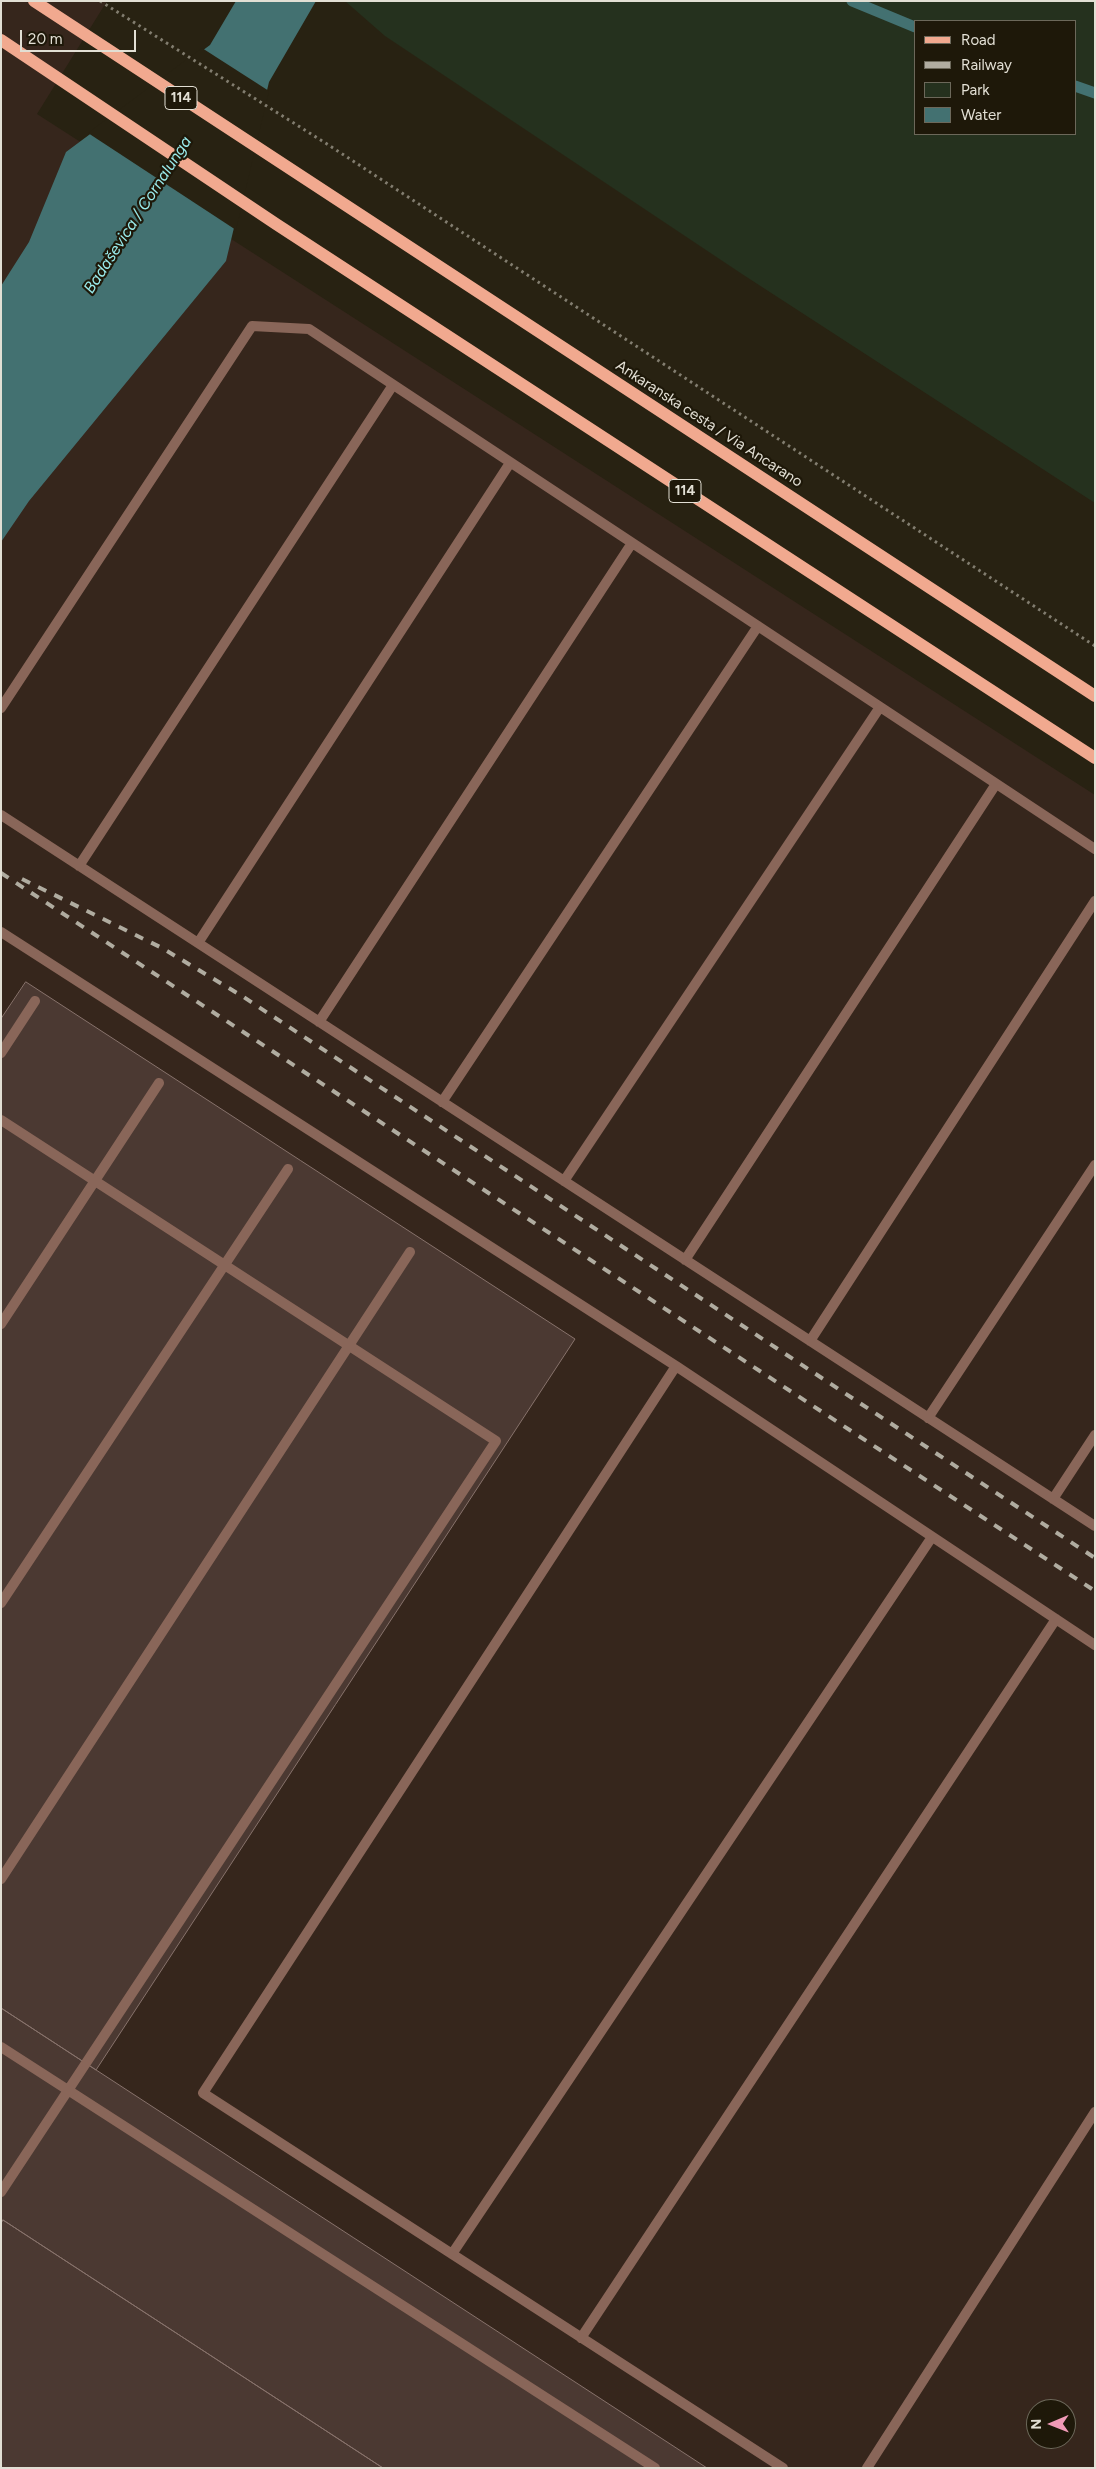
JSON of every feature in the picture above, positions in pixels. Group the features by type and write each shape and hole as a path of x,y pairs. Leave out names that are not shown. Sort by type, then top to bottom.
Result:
{"main road":[{"name":"Ankaranska cesta / Via Ancarano","path":"34,1 1095,696"},
{"name":"114","path":"1,40 276,224 1095,758"}],"lane":[{"path":"1,708 252,326 308,329 1095,849"},
{"path":"79,866 393,385"},
{"path":"198,943 510,463"},
{"path":"319,1022 632,543"},
{"path":"442,1102 758,626"},
{"path":"564,1181 880,707"},
{"path":"685,1260 996,784"},
{"path":"1,816 1095,1526"},
{"path":"810,1341 1095,901"},
{"path":"1,932 676,1366 1095,1645"},
{"path":"1,1053 35,1001"},
{"path":"1,1324 159,1083"},
{"path":"1,1120 496,1441 1,2192"},
{"path":"928,1418 1095,1165"},
{"path":"1,1603 288,1168"},
{"path":"1,1879 410,1252"},
{"path":"676,1366 203,2093 783,2468"},
{"path":"1053,1499 1095,1435"},
{"path":"452,2254 932,1536"},
{"path":"581,2338 1056,1619"},
{"path":"1,2046 654,2468"},
{"path":"867,2468 1095,2112"}],"path":[{"path":"100,1 327,144 1095,646"}],"shaded area":[{"path":"1,1 107,1 37,114 1095,795 1095,2468 1,2468"}],"green space":[{"path":"345,1 1095,1 1095,503 742,274 385,36"}],"water":[{"name":"Badaševica / Cornalunga","path":"236,1 316,1 269,82 226,261 29,501 1,542 1,286 29,242 66,152 210,45"}],"pier":[{"path":"202,48 269,91 236,230 88,133"}],"building":[{"path":"26,982 575,1339 96,2070 1,2008 1,1019"},
{"path":"1,2008 707,2468 383,2468 3,2220 1,2223"},
{"path":"3,2220 383,2468 1,2468 1,2223"}],"waterway":[{"path":"852,1 914,27"},
{"path":"1076,86 1095,93"}],"railway":[{"path":"1,873 1095,1591"},
{"path":"22,879 162,948 242,996 1095,1558"}]}
